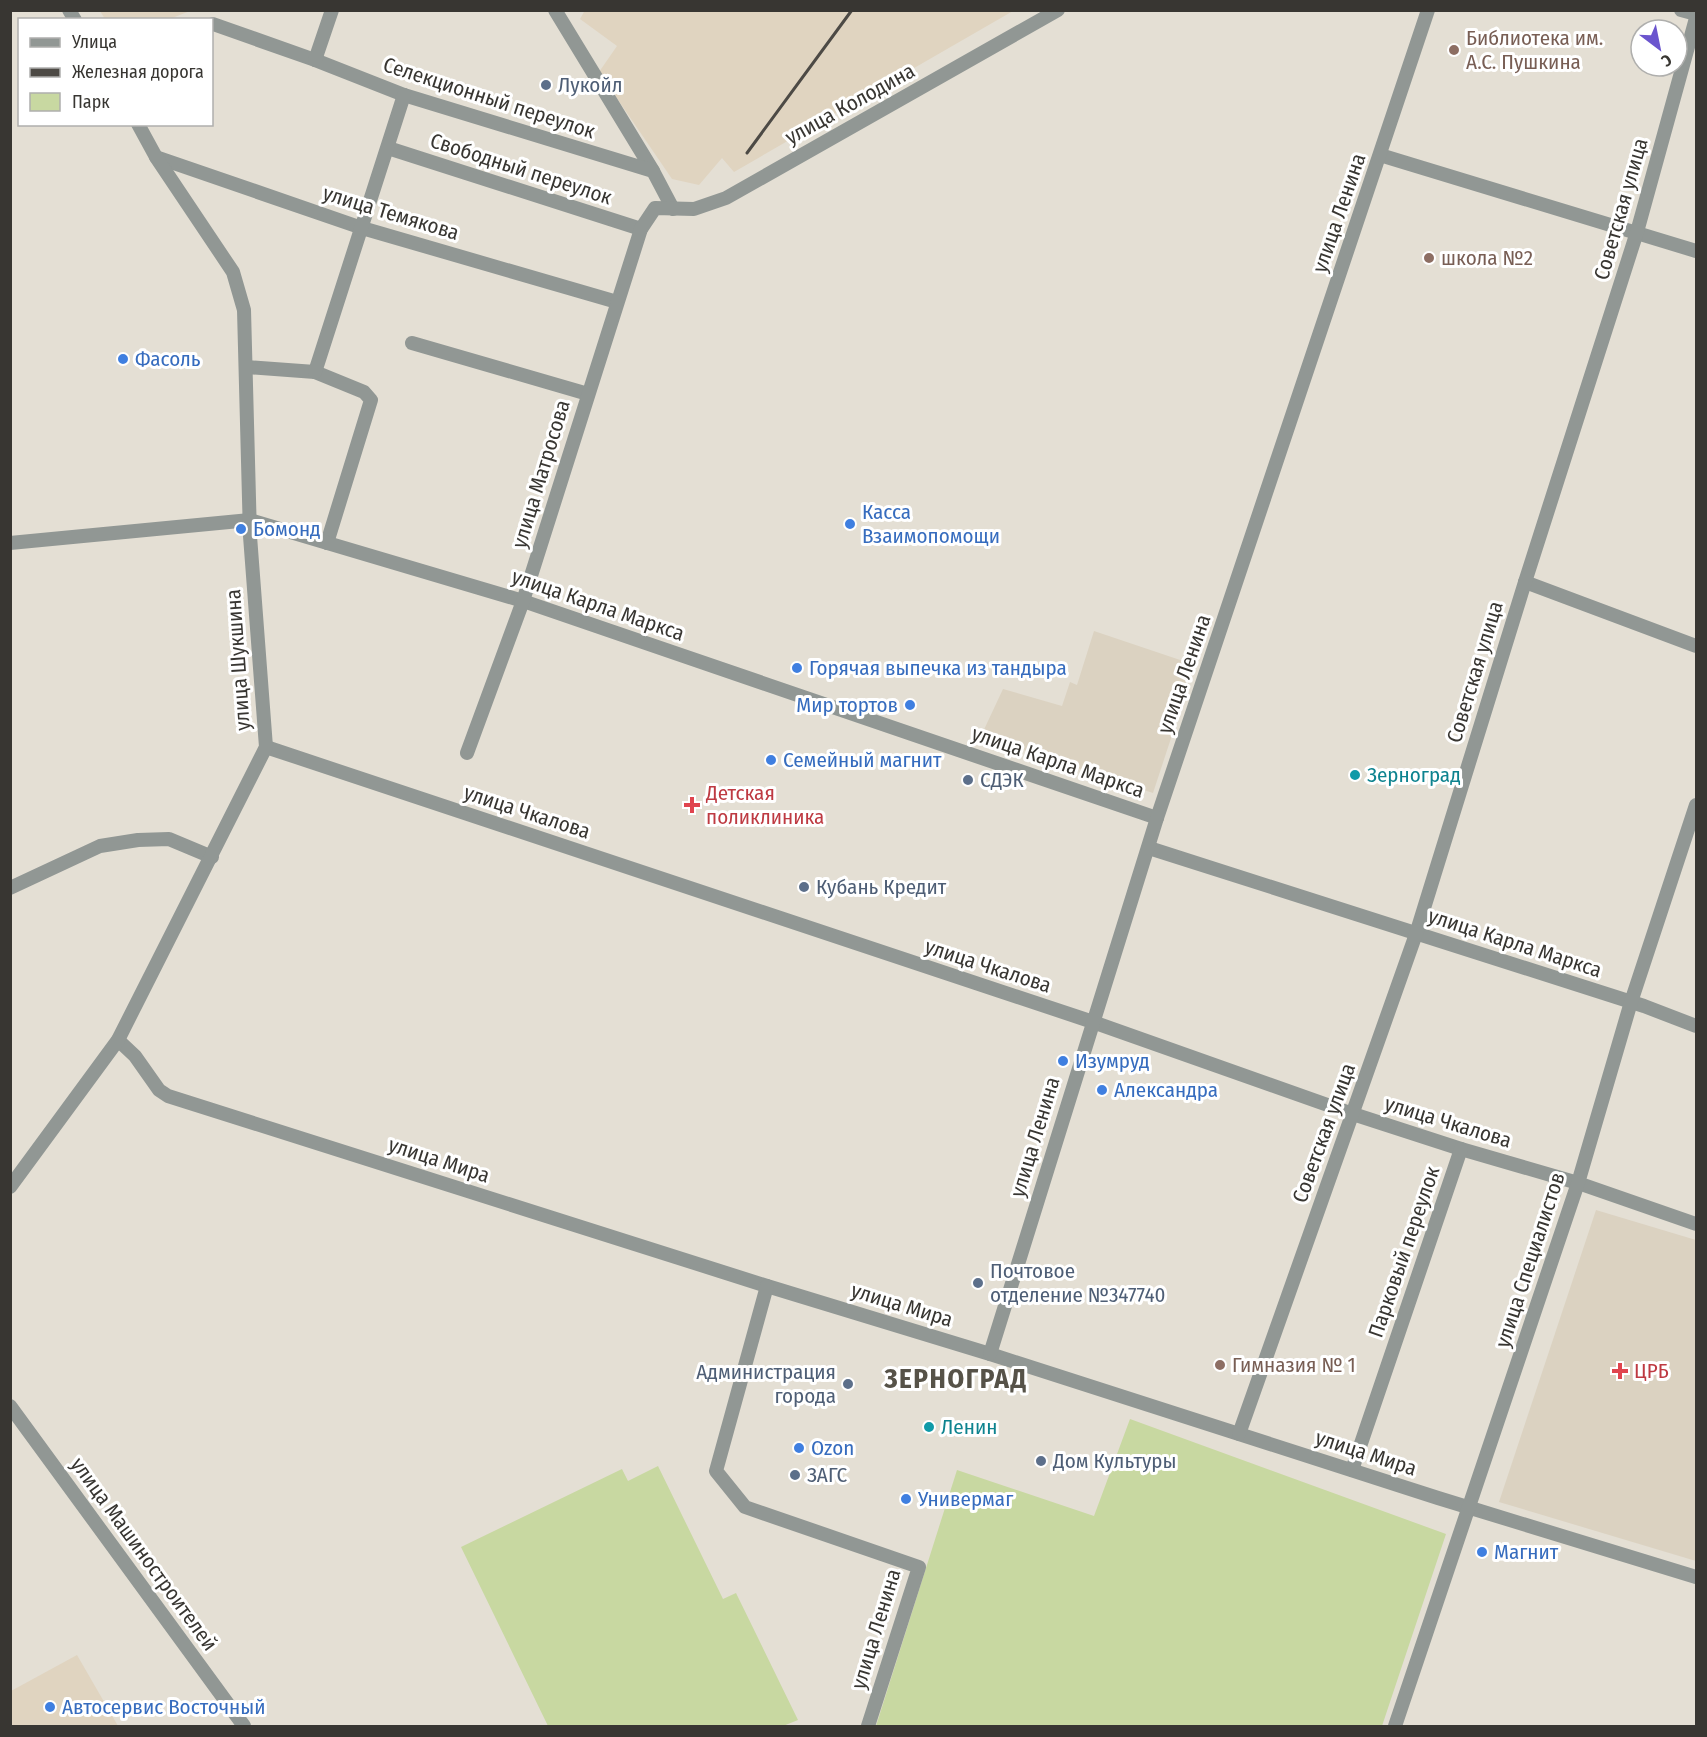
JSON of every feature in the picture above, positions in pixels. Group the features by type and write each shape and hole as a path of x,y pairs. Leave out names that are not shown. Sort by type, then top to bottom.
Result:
{"street":[{"path":"315,60 332,10"},
{"name":"Селекционный переулок","path":"555,10 673,209"},
{"name":"улица Колодина","path":"655,208 694,209 726,198 1058,10"},
{"name":"улица Ленина","path":"990,1354 1157,818 1428,10"},
{"path":"1681,10 1696,16"},
{"name":"Советская улица","path":"1239,1434 1416,934 1637,232 1696,16"},
{"name":"Селекционный переулок","path":"213,24 404,95 652,171"},
{"path":"315,372 404,95"},
{"name":"улица Шукшина","path":"10,1187 118,1040 266,747 250,520 244,310 233,272 156,157 139,126"},
{"name":"Свободный переулок","path":"388,148 641,229"},
{"path":"1380,155 1696,251"},
{"name":"улица Темякова","path":"156,157 362,228 617,302"},
{"name":"улица Матросова","path":"467,753 523,601 641,229 655,208"},
{"path":"412,343 588,394"},
{"path":"246,367 315,372 364,392 371,400 327,543"},
{"name":"улица Карла Маркса","path":"10,543 250,520 523,601 1157,818"},
{"path":"1525,582 1696,646"},
{"name":"улица Чкалова","path":"266,747 1093,1022 1353,1114 1578,1183 1696,1224"},
{"name":"улица Специалистов","path":"1395,1726 1578,1183 1631,1002 1696,805"},
{"path":"10,888 100,846 138,840 169,838 212,857"},
{"name":"улица Карла Маркса","path":"1149,848 1631,1002 1696,1026"},
{"name":"улица Мира","path":"118,1040 135,1056 159,1090 168,1096 1469,1507 1696,1576"},
{"name":"Парковый переулок","path":"1352,1470 1461,1149"},
{"name":"улица Ленина","path":"767,1286 716,1471 745,1507 919,1567 868,1726"},
{"name":"улица Машиностроителей","path":"10,1406 244,1726"}],"shaded area":[{"path":"585,10 1013,11 734,172 722,158 699,185 672,179 599,72 617,46 580,19"},
{"path":"100,11 190,11 172,18 104,18"},
{"path":"1094,631 1195,665 1153,793 981,736 1003,689 1062,706 1070,682 1077,685"},
{"name":"ЦРБ","path":"1596,1210 1696,1240 1696,1561 1499,1502"},
{"path":"77,1655 118,1726 11,1726 11,1691"}],"green space":[{"path":"1130,1419 1446,1534 1382,1726 876,1726 957,1470 1094,1516"},
{"path":"658,1466 723,1599 736,1593 798,1720 783,1726 548,1726 461,1547 622,1469 628,1481"}],"railway":[{"path":"747,153 852,10"}],"place":[{"name":"Библиотека им. А.С. Пушкина","path":"1454,50"},
{"name":"Лукойл","path":"546,85"},
{"name":"школа №2","path":"1429,258"},
{"name":"Фасоль","path":"123,359"},
{"name":"Касса Взаимопомощи","path":"850,524"},
{"name":"Бомонд","path":"241,529"},
{"name":"Горячая выпечка из тандыра","path":"797,668"},
{"name":"Мир тортов","path":"910,705"},
{"name":"Семейный магнит","path":"771,760"},
{"name":"Зерноград","path":"1355,775"},
{"name":"СДЭК","path":"968,780"},
{"name":"Детская поликлиника","path":"692,805"},
{"name":"Кубань Кредит","path":"804,887"},
{"name":"Изумруд","path":"1063,1061"},
{"name":"Александра","path":"1102,1090"},
{"name":"Почтовое отделение №347740","path":"978,1283"},
{"name":"Гимназия № 1","path":"1220,1365"},
{"name":"ЦРБ","path":"1620,1371"},
{"name":"Администрация города","path":"848,1384"},
{"name":"Ленин","path":"929,1427"},
{"name":"Ozon","path":"799,1448"},
{"name":"Дом Культуры","path":"1041,1461"},
{"name":"ЗАГС","path":"795,1475"},
{"name":"Универмаг","path":"906,1499"},
{"name":"Магнит","path":"1482,1552"},
{"name":"Автосервис Восточный","path":"50,1707"}],"district":[{"name":"ЗЕРНОГРАД","path":"956,1379"}]}
